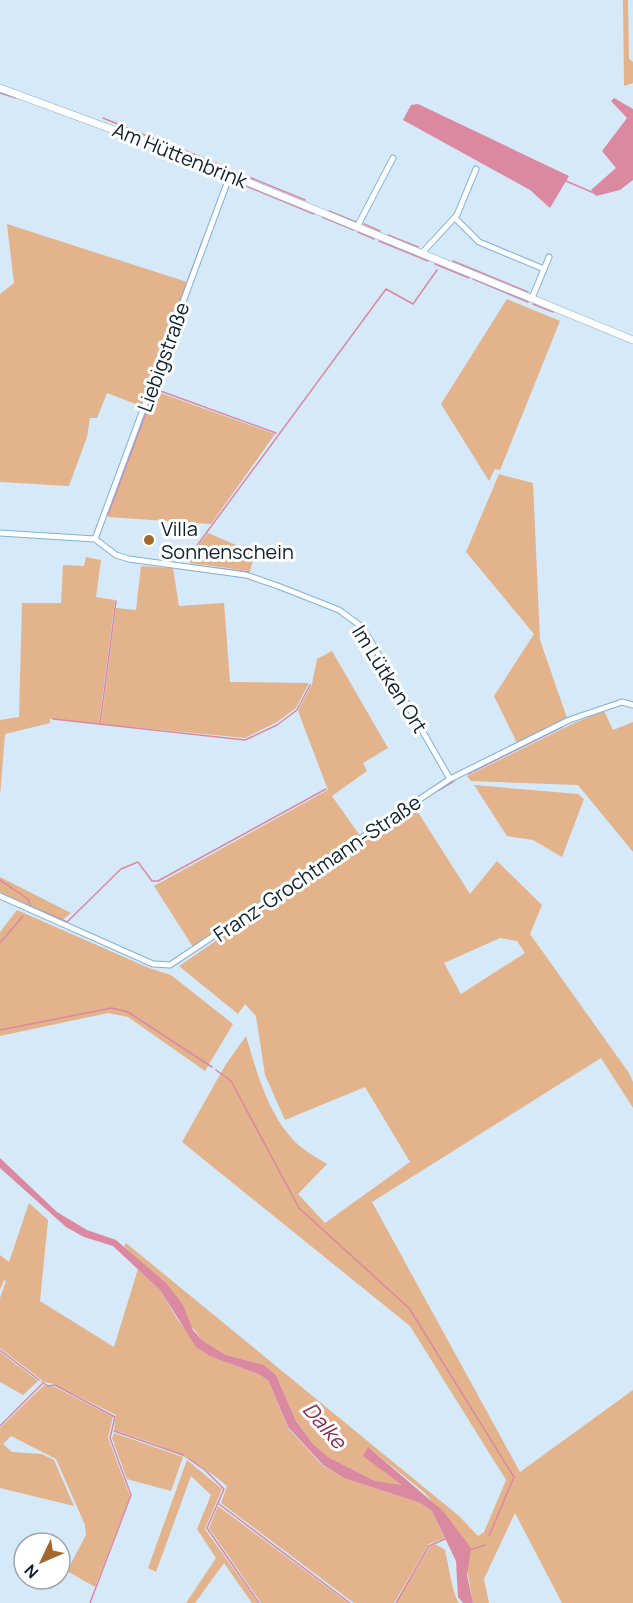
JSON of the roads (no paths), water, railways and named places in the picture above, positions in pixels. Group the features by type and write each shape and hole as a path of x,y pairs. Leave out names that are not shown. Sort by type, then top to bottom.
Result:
{"street":[{"name":"Am Hüttenbrink","path":"0,88 139,138 633,340"},
{"path":"357,227 393,158"},
{"path":"422,254 455,218 476,168"},
{"name":"Liebigstraße","path":"95,539 231,175"},
{"path":"455,218 479,242 544,269"},
{"path":"532,298 549,257"},
{"path":"0,533 95,539"},
{"name":"Im Lütken Ort","path":"95,539 110,551 129,560 246,575 311,598 349,615 369,639 450,779"},
{"name":"Franz-Grochtmann-Straße","path":"0,896 153,964 170,965 450,779 570,720 622,702 633,705"}],"waterway":[{"path":"0,93 16,98"},
{"path":"103,118 179,149"},
{"path":"186,151 305,200"},
{"path":"181,160 224,178"},
{"path":"234,181 314,214"},
{"path":"566,181 594,193"},
{"path":"329,211 356,222"},
{"path":"322,217 354,230"},
{"path":"364,224 380,231"},
{"path":"358,232 374,239"},
{"path":"388,235 418,247"},
{"path":"143,401 204,237"},
{"path":"379,241 428,261"},
{"path":"453,261 528,292"},
{"path":"435,264 469,278"},
{"path":"190,555 386,289 413,304 437,270"},
{"path":"473,279 528,302"},
{"path":"533,304 553,312"},
{"path":"108,515 155,389 276,433"},
{"path":"189,565 249,572"},
{"path":"100,724 116,601"},
{"path":"53,719 245,740 277,725 297,710 310,685"},
{"path":"468,774 562,727"},
{"path":"439,790 454,781"},
{"path":"44,912 67,922 121,869 138,862 152,881 158,881 326,789"},
{"path":"0,880 28,899 31,907"},
{"path":"0,943 23,916"},
{"path":"0,1030 112,1008 128,1012 212,1067"},
{"path":"216,1070 231,1081 299,1208 409,1308 514,1477 489,1536"},
{"path":"0,1350 39,1380"},
{"path":"42,1382 48,1386 55,1385 115,1417 110,1438 131,1495 90,1603"},
{"path":"0,1426 42,1384"},
{"path":"114,1431 183,1455"},
{"path":"189,1459 205,1470 224,1489 207,1528 259,1603"},
{"path":"219,1504 350,1603"},
{"path":"396,1603 429,1546 445,1539"},
{"path":"470,1550 485,1545"}],"place":[{"name":"Villa Sonnenschein","path":"149,540"}],"water label":[{"name":"Dalke","path":"325,1425"}]}
